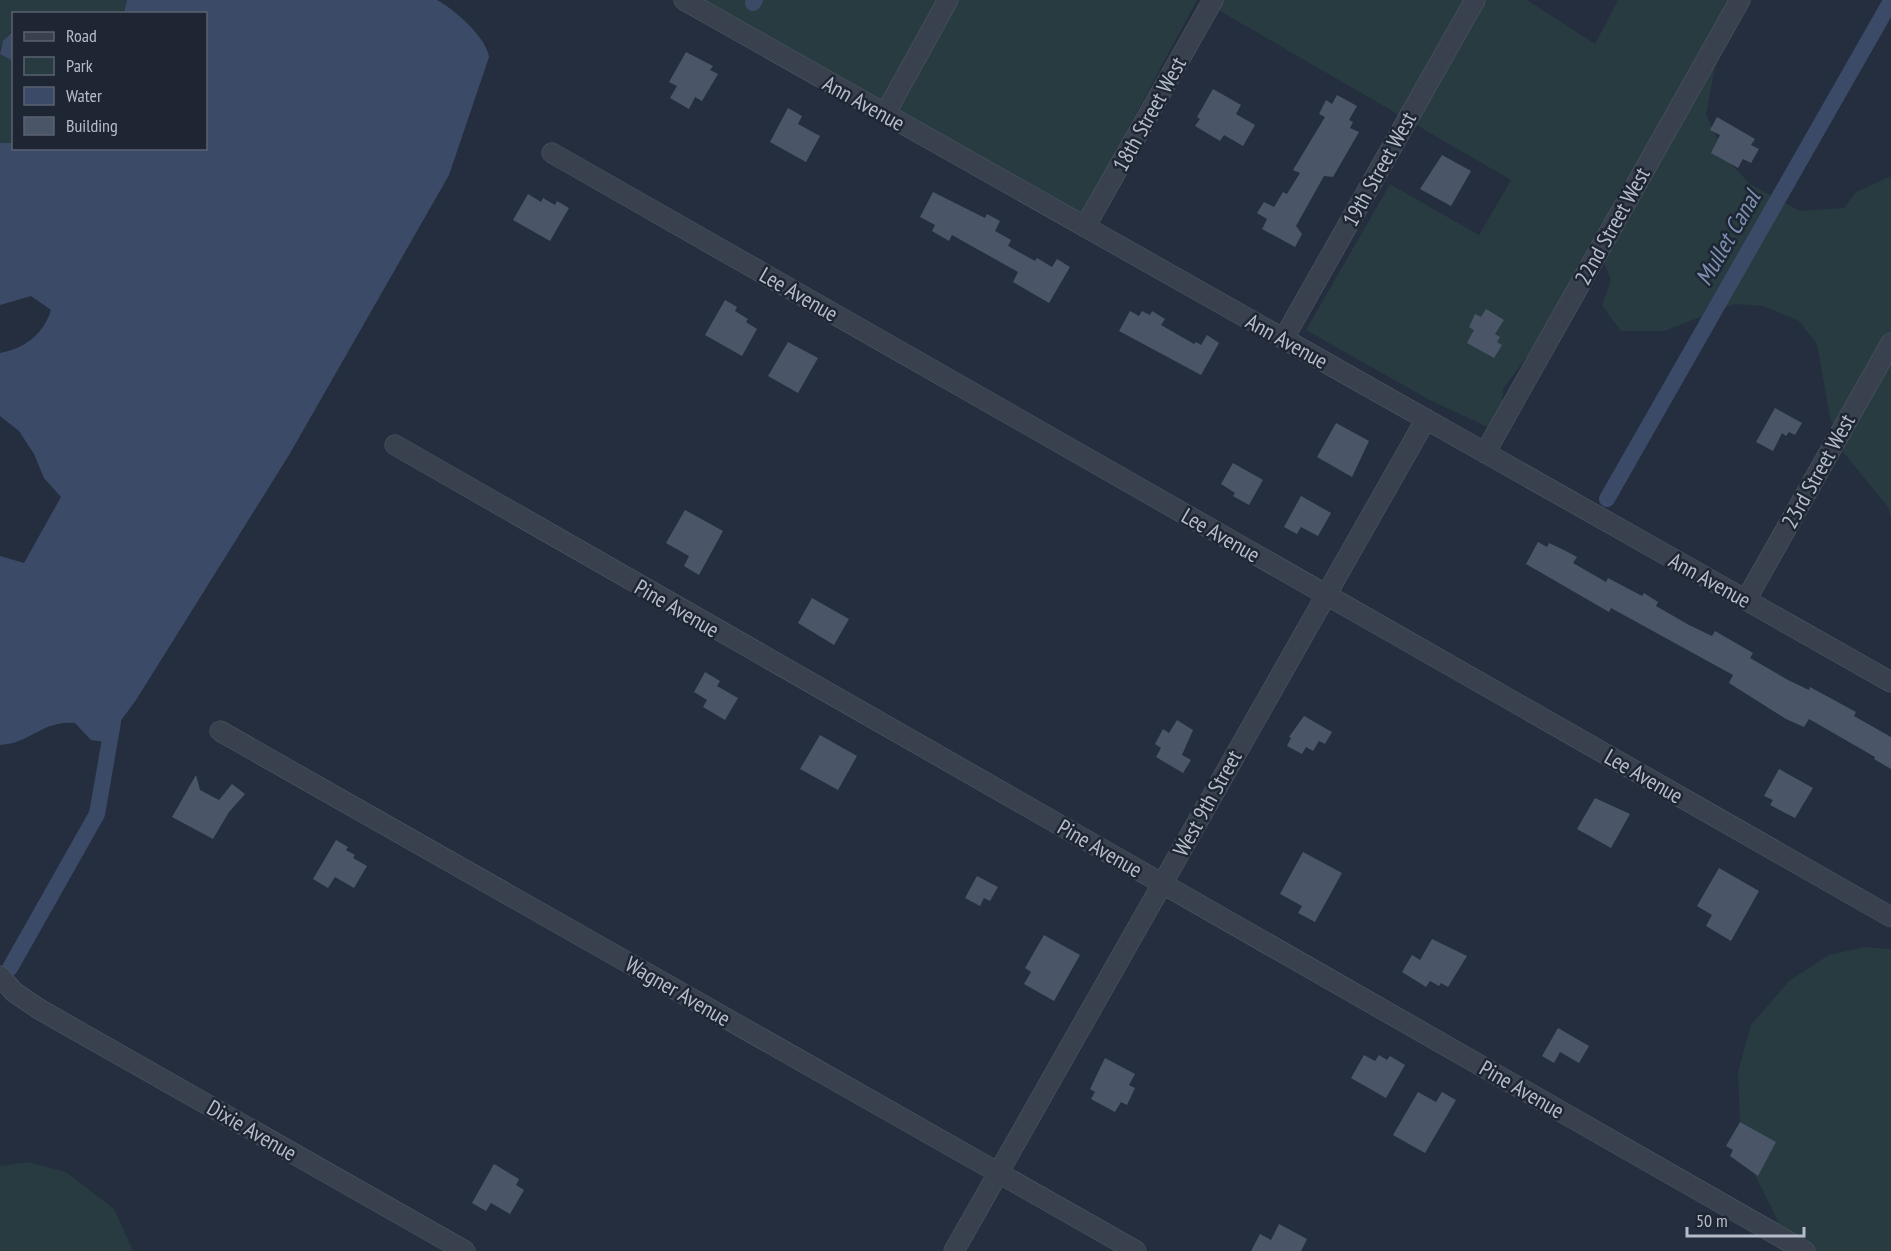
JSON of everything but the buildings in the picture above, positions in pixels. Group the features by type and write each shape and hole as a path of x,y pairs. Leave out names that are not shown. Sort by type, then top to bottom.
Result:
{"street":[{"name":"Ann Avenue","path":"684,0 1891,682"},
{"path":"885,114 948,0"},
{"name":"18th Street West","path":"1085,227 1213,0"},
{"name":"19th Street West","path":"1284,338 1475,0"},
{"name":"22nd Street West","path":"1485,453 1740,0"},
{"name":"Lee Avenue","path":"552,153 1891,917"},
{"name":"23rd Street West","path":"1746,600 1891,342"},
{"name":"West 9th Street","path":"954,1251 1426,419"},
{"name":"Pine Avenue","path":"395,445 1805,1251"},
{"name":"Wagner Avenue","path":"220,730 1136,1251"},
{"name":"Dixie Avenue","path":"0,976 14,992 39,1009 465,1251"}],"green space":[{"path":"0,0 127,0 124,12 12,12 12,31 0,48"},
{"path":"705,0 1197,0 1078,222 707,13"},
{"path":"1201,0 1527,0 1595,44 1618,0 1741,0 1717,56 1706,115 1728,161 1750,184 1800,211 1844,208 1856,192 1891,176 1891,517 1887,506 1844,453 1830,417 1817,344 1799,321 1763,306 1734,304 1664,331 1621,331 1602,305 1611,280 1601,255 1503,389 1500,433 1428,399 1306,330 1390,184 1479,235 1511,180"},
{"path":"0,54 12,60 12,143 0,143"},
{"path":"1864,947 1891,949 1891,1251 1783,1251 1778,1221 1741,1147 1738,1072 1751,1025 1789,981 1829,955"},
{"path":"27,1162 66,1172 114,1209 133,1251 0,1251 0,1166"}],"water":[{"path":"127,0 437,0 452,10 476,33 487,49 489,57 449,175 289,455 136,700 105,742 91,740 75,723 63,723 53,725 21,740 0,745 0,556 24,563 61,497 44,478 34,454 19,431 0,416 0,353 17,348 32,339 48,319 51,310 31,296 0,305 0,143 12,143 12,150 207,150 207,12 124,12"},
{"path":"12,32 12,60 0,54 3,41"}],"waterway":[{"name":"Mullet Canal","path":"1607,499 1891,1"},
{"path":"10,968 97,814 113,722"}]}
